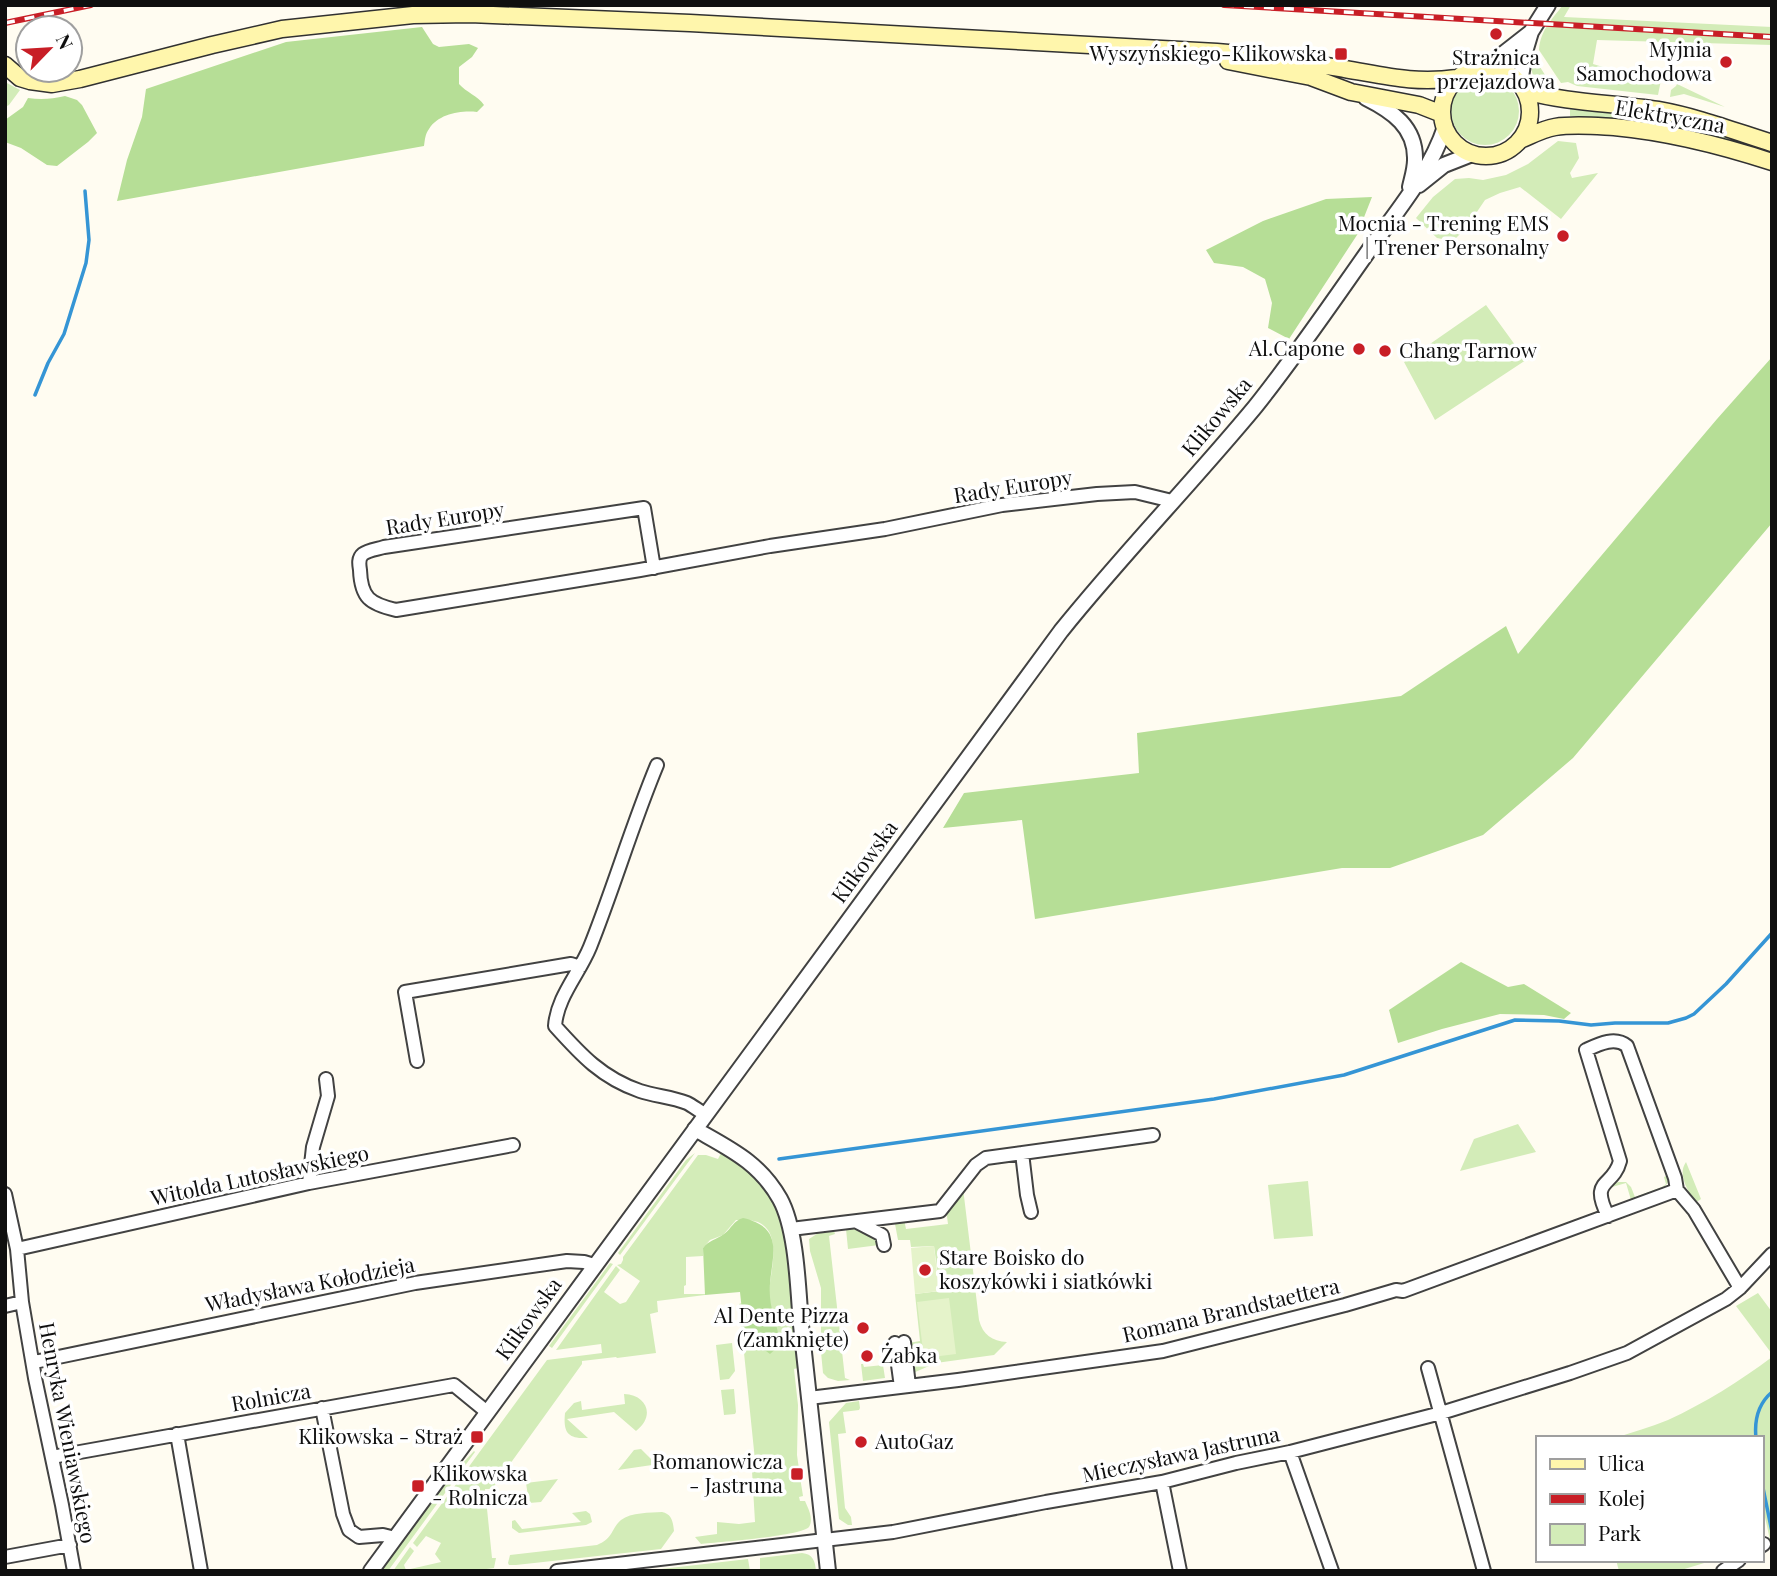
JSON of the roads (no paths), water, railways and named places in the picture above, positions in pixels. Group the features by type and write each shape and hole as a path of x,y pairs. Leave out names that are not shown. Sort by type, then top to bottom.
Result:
{"main road":[{"path":"5,65 20,78 52,84 282,29 413,15 447,15 690,23 1250,54 1413,81 1457,78"},
{"path":"1182,50 1311,77 1351,92 1419,105 1444,120"},
{"path":"1481,68 1507,72 1523,87 1530,107 1530,116 1520,140 1506,151 1481,156 1458,146 1448,134 1443,101 1457,78 1481,68"},
{"name":"Elektryczna","path":"1523,87 1545,96 1659,110 1772,142"},
{"name":"Elektryczna","path":"1520,140 1555,127 1605,126 1679,136 1772,162"}],"street":[{"path":"1523,87 1525,52 1531,32 1548,5"},
{"path":"1481,68 1531,32"},
{"path":"1351,92 1392,112 1408,131 1413,141 1415,159 1410,192"},
{"name":"Klikowska","path":"371,1571 1060,631 1271,386 1410,192 1434,155 1444,120"},
{"name":"Klikowska","path":"1410,192 1444,165 1472,154"},
{"name":"Rady Europy","path":"654,568 644,508 384,547 364,553 359,559 360,581 365,596 377,606 396,610 654,568 770,546 885,529 1002,505 1135,492 1172,501"},
{"path":"657,765 589,950 561,1003 555,1026 596,1069 626,1086 688,1103 705,1114"},
{"path":"417,1061 405,992 570,964 580,967"},
{"path":"1608,1216 1600,1194 1603,1185 1616,1172 1620,1161 1586,1050 1613,1041 1627,1045 1677,1190 1694,1210 1740,1288"},
{"path":"309,1183 313,1147 328,1096 326,1079"},
{"path":"695,1129 757,1168 785,1210 790,1229 828,1571"},
{"path":"790,1229 940,1211 976,1165 986,1158 1153,1135"},
{"name":"Witolda Lutosławskiego","path":"17,1249 309,1183 513,1145"},
{"path":"1023,1153 1031,1212"},
{"name":"Romana Brandstaettera","path":"809,1398 1163,1351 1396,1290 1403,1291 1677,1190"},
{"name":"Henryka Wieniawskiego","path":"5,1194 17,1249 22,1302 35,1378 74,1571"},
{"path":"856,1222 882,1236 888,1244 889,1224 884,1218"},
{"name":"Mieczysława Jastruna","path":"557,1571 893,1532 1162,1482 1441,1413 1627,1353 1726,1299 1772,1254"},
{"name":"Władysława Kołodzieja","path":"34,1362 415,1283 567,1261 594,1265"},
{"name":"Henryka Wieniawskiego","path":"5,1306 22,1302"},
{"path":"900,1343 905,1386"},
{"path":"1428,1368 1484,1571"},
{"name":"Rolnicza","path":"52,1457 454,1385 486,1412"},
{"path":"323,1408 343,1514 349,1530 359,1537 383,1535 395,1538"},
{"path":"177,1434 201,1571"},
{"path":"1290,1452 1332,1571"},
{"path":"1162,1482 1180,1571"},
{"path":"5,1557 70,1545"}],"waterway":[{"path":"35,395 64,334 86,263 89,240 85,191"},
{"path":"779,1159 1214,1099 1344,1075 1515,1020 1591,1025 1668,1023 1694,1014 1726,984 1772,933"},
{"path":"1756,1436 1758,1412 1772,1392"},
{"path":"1763,1488 1772,1532"}],"railway":[{"path":"5,23 91,5"},
{"path":"1224,5 1772,37"}],"place":[{"name":"Strażnica przejazdowa","path":"1496,34"},
{"name":"Wyszyńskiego-Klikowska","path":"1341,54"},
{"name":"Myjnia Samochodowa","path":"1726,62"},
{"name":"Mocnia - Trening EMS | Trener Personalny","path":"1563,236"},
{"name":"Al.Capone","path":"1359,349"},
{"name":"Chang Tarnow","path":"1385,351"},
{"name":"Stare Boisko do koszykówki i siatkówki","path":"925,1270"},
{"name":"Al Dente Pizza (Zamknięte)","path":"863,1328"},
{"name":"Żabka","path":"867,1356"},
{"name":"Klikowska - Straż","path":"477,1437"},
{"name":"AutoGaz","path":"861,1442"},
{"name":"Romanowicza - Jastruna","path":"797,1474"},
{"name":"Klikowska - Rolnicza","path":"418,1486"}]}
